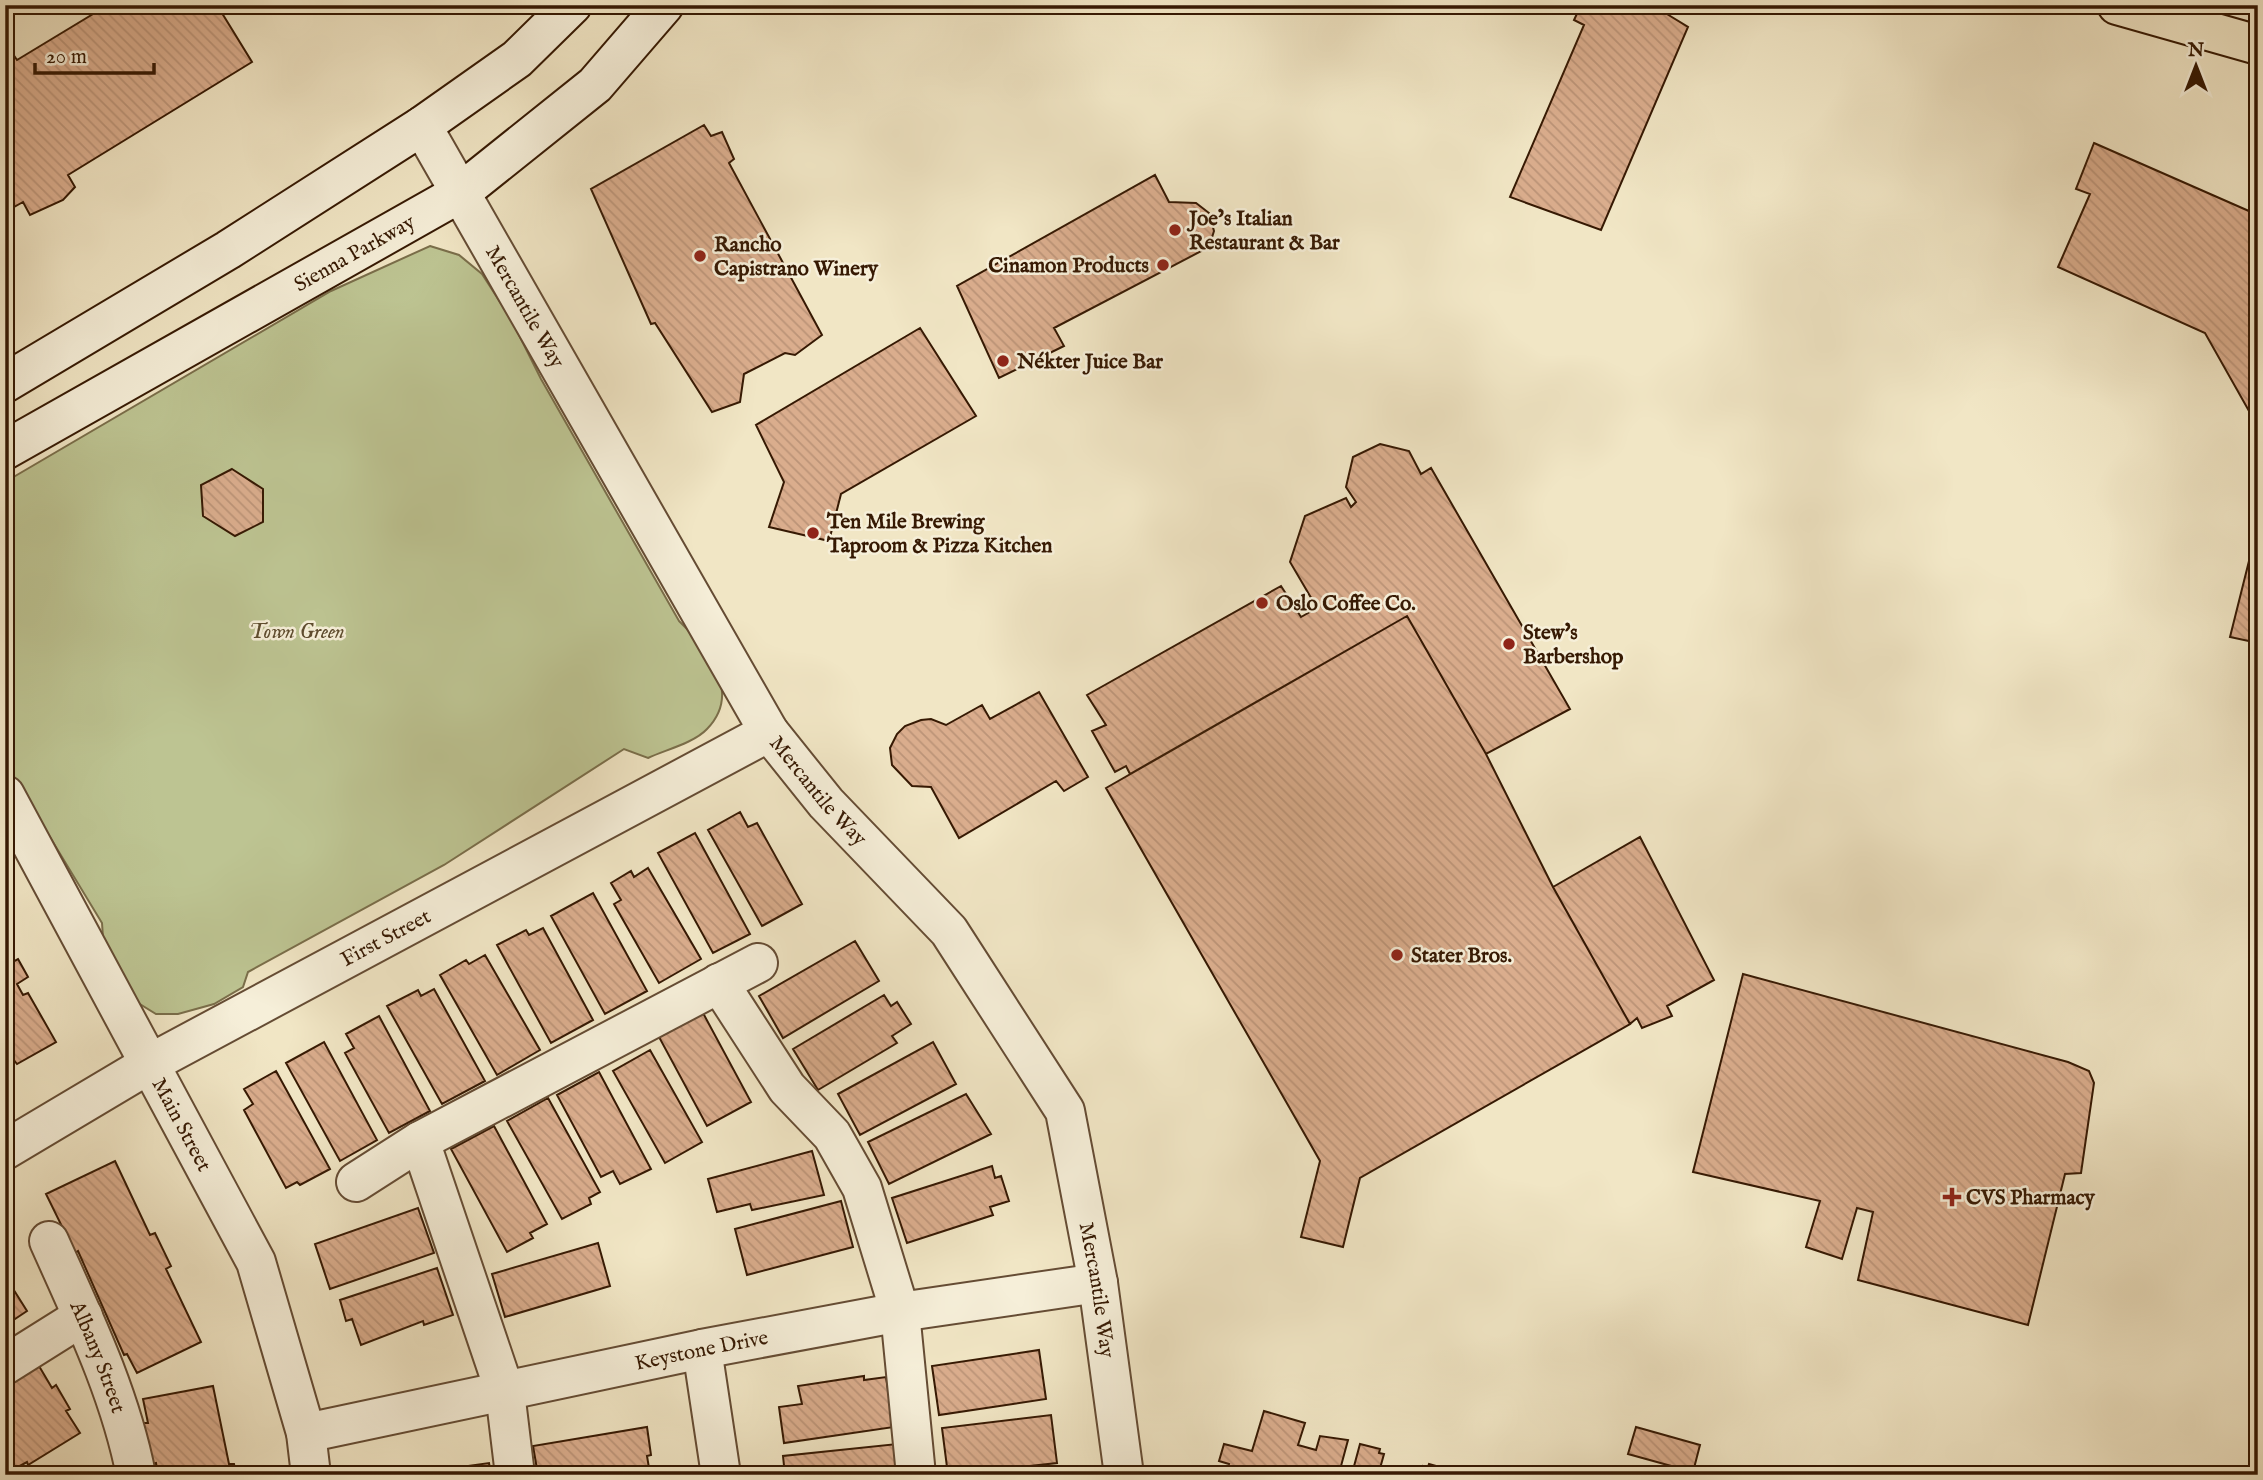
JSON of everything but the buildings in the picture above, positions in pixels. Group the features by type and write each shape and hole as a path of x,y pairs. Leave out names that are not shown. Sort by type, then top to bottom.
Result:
{"main road":[{"path":"2117,5 2258,45"}],"street":[{"path":"5,383 228,250 422,126 517,59 572,5"},
{"name":"Sienna Parkway","path":"5,450 460,193 596,85 664,5"},
{"name":"Mercantile Way","path":"422,126 769,732 827,803 949,931 1065,1111 1098,1283 1124,1475"},
{"name":"First Street","path":"5,1150 151,1063 769,732"},
{"name":"Main Street","path":"5,795 256,1262 306,1433 311,1475"},
{"path":"356,1182 420,1141 758,963"},
{"path":"719,983 787,1088 832,1135 863,1188 900,1312 916,1475"},
{"path":"420,1141 505,1392 515,1475"},
{"name":"Albany Street","path":"49,1241 83,1316 127,1432 136,1475"},
{"name":"Keystone Drive","path":"306,1433 702,1349 900,1312 1098,1283"},
{"path":"5,1365 83,1316"},
{"path":"702,1349 721,1475"}],"green space":[{"name":"Town Green","path":"430,246 459,255 482,274 511,319 541,379 679,621 710,657 721,686 722,700 717,715 707,729 695,738 648,758 624,749 444,865 248,972 243,987 214,1004 178,1014 156,1014 135,1001 104,951 102,923 5,763 5,482 331,291"}],"place":[{"name":"Joe’s Italian Restaurant & Bar","path":"1175,230"},
{"name":"Rancho Capistrano Winery","path":"700,256"},
{"name":"Cinamon Products","path":"1163,265"},
{"name":"Nékter Juice Bar","path":"1003,361"},
{"name":"Ten Mile Brewing Taproom & Pizza Kitchen","path":"813,533"},
{"name":"Oslo Coffee Co.","path":"1262,603"},
{"name":"Stew's Barbershop","path":"1509,644"},
{"name":"Stater Bros.","path":"1397,955"},
{"name":"CVS Pharmacy","path":"1952,1197"}]}
